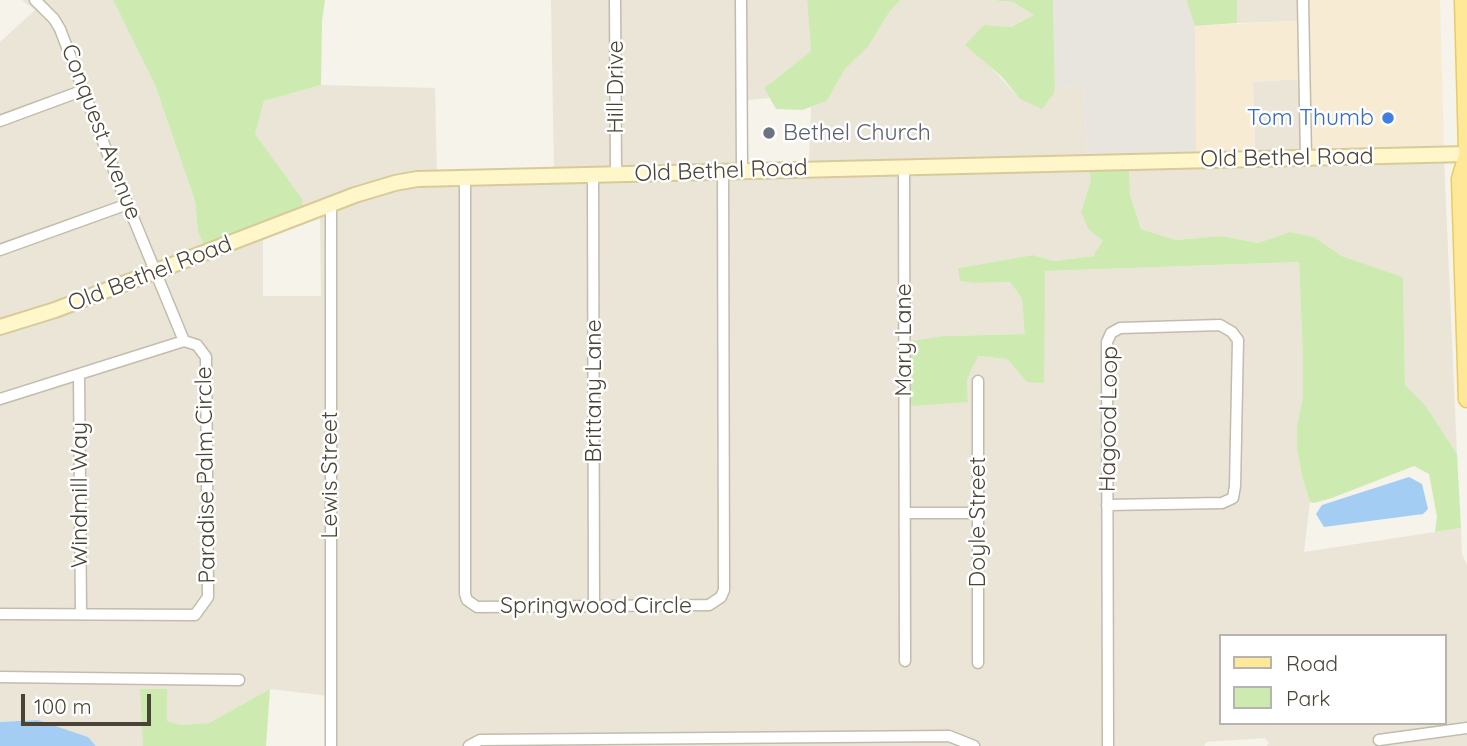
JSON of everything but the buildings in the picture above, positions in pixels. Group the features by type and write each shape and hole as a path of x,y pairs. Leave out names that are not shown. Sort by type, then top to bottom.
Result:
{"main road":[{"path":"1462,0 1467,149"},
{"path":"1467,154 1460,179 1467,399"}],"street":[{"name":"Conquest Avenue","path":"35,0 61,29 184,341"},
{"name":"Hill Drive","path":"615,0 616,174"},
{"path":"741,0 742,170"},
{"path":"1303,0 1306,158"},
{"path":"0,121 84,90"},
{"name":"Old Bethel Road","path":"0,327 55,310 331,204 395,183 465,177 1467,154"},
{"name":"Mary Lane","path":"904,166 905,661"},
{"name":"Springwood Circle","path":"465,177 467,600 477,607 709,606 721,597 724,590 723,171"},
{"name":"Brittany Lane","path":"593,174 594,607"},
{"path":"0,250 128,204"},
{"name":"Lewis Street","path":"331,204 331,746"},
{"name":"Hagood Loop","path":"1107,505 1222,503 1233,498 1238,340 1232,332 1220,325 1120,328 1111,333 1107,342 1107,505 1108,746"},
{"name":"Paradise Palm Circle","path":"0,399 184,341 197,345 206,357 208,597 195,615 0,614"},
{"name":"Windmill Way","path":"79,375 80,614"},
{"name":"Doyle Street","path":"978,381 978,663"},
{"path":"905,513 978,513"},
{"path":"0,677 239,680"},
{"path":"1379,740 1467,729"},
{"path":"470,746 480,740 949,736 974,746"}],"shaded area":[{"path":"22,0 28,0 50,21 77,88 0,116 0,42 35,10"},
{"path":"42,0 113,0 155,85 195,201 198,232 205,248 158,266 65,28 58,16"},
{"path":"551,0 610,0 611,170 554,171"},
{"path":"620,0 736,0 737,166 621,170"},
{"path":"746,0 807,0 811,51 764,88 770,98 746,100"},
{"path":"901,0 1013,2 1035,15 1011,27 984,25 986,62 1020,99 1054,93 1055,87 1084,86 1087,158 809,164 811,107 827,101 845,69 868,47 890,11"},
{"path":"1053,0 1186,0 1195,26 1196,155 1087,158 1084,86 1055,87"},
{"path":"1237,0 1298,0 1298,21 1237,23"},
{"path":"1308,0 1440,0 1444,151 1311,153"},
{"path":"1298,21 1299,79 1253,82 1255,154 1196,155 1195,26"},
{"path":"1299,79 1301,153 1255,154 1253,82"},
{"path":"321,85 435,88 437,174 303,210 255,134 264,101"},
{"path":"81,96 122,201 0,245 0,125"},
{"path":"1444,159 1457,454 1426,406 1405,385 1403,277 1342,256 1314,237 1290,232 1258,243 1221,236 1176,240 1141,229 1130,195 1129,168"},
{"path":"1088,166 1091,180 1081,212 1088,229 1103,241 1095,252 1096,256 1054,261 1033,255 958,268 977,283 1010,282 1022,299 1026,334 945,336 951,402 968,402 967,379 977,356 1007,359 1027,382 1045,271 1299,262 1303,396 1297,426 1297,448 1310,502 1304,552 1461,528 1462,554 1467,565 1467,746 1267,746 1269,743 1265,738 1207,742 1204,746 330,746 329,696 270,689 209,723 180,725 167,721 141,689 143,746 96,746 88,737 38,720 0,722 0,331 263,236 263,296 321,296 320,216 357,198 418,184"},
{"path":"125,209 149,270 0,322 0,254"}],"green space":[{"path":"113,0 325,0 321,85 264,101 255,134 302,199 303,210 205,248 198,232 195,201 155,85"},
{"path":"807,0 901,0 890,11 868,47 845,69 827,101 802,110 776,109 764,88 811,51"},
{"path":"989,0 1053,0 1055,87 1054,93 1042,109 1020,99 1002,77 965,45 984,25 1011,27 1034,15 1013,2"},
{"path":"1186,0 1237,0 1237,23 1195,26"},
{"path":"1088,166 1129,168 1130,195 1141,229 1176,240 1221,236 1258,243 1290,232 1314,237 1342,256 1403,277 1405,385 1426,406 1457,454 1461,528 1435,532 1437,517 1429,474 1414,466 1332,498 1310,502 1297,448 1297,426 1303,396 1299,262 1045,271 1044,383 1027,382 1007,359 978,356 967,379 968,402 911,406 911,341 945,336 1025,334 1022,299 1010,282 960,281 958,268 1033,255 1054,261 1095,256 1103,241 1088,229 1081,212 1091,180"},
{"path":"140,689 167,689 167,721 181,725 209,723 270,689 266,746 143,746"}],"water":[{"path":"1409,477 1422,484 1428,509 1423,514 1324,527 1316,514 1322,505"},
{"path":"38,720 88,737 96,746 0,746 0,722"}],"place":[{"name":"Tom Thumb","path":"1388,118"},
{"name":"Bethel Church","path":"769,133"}]}
